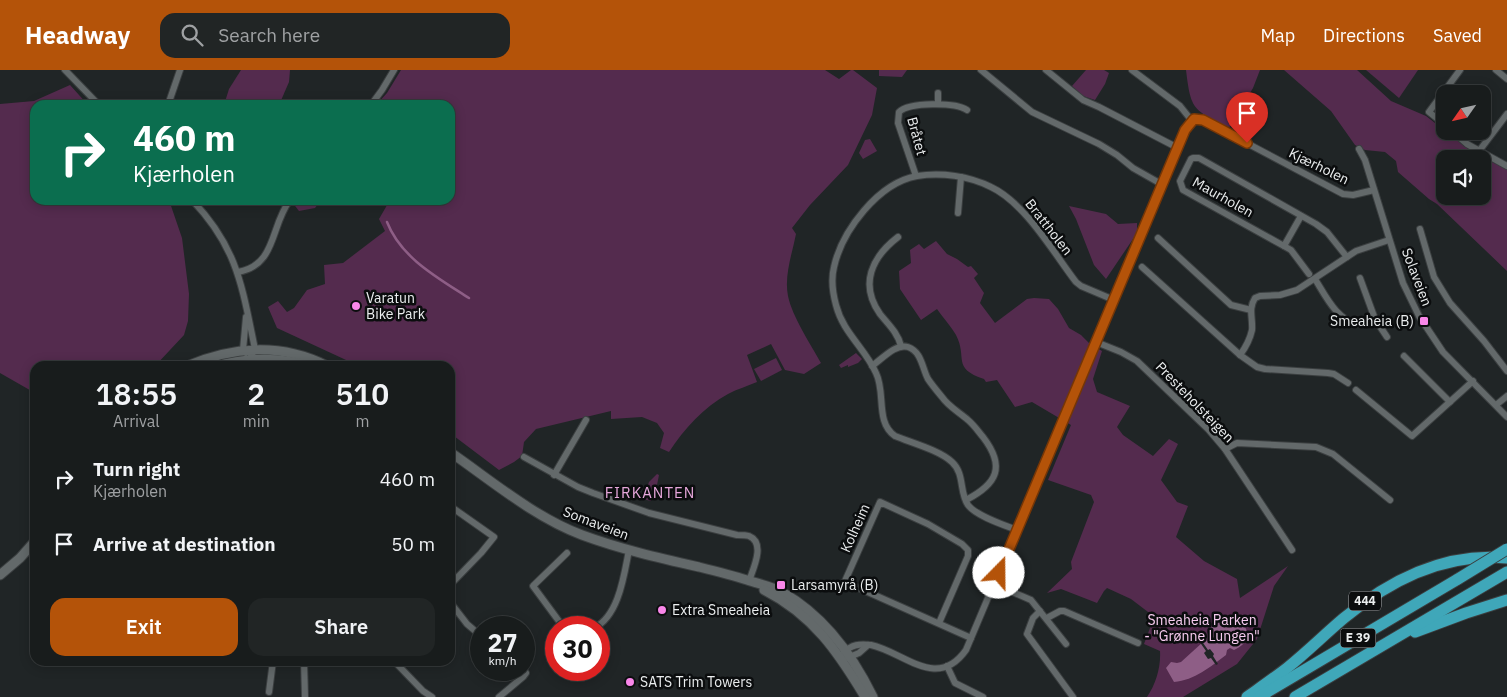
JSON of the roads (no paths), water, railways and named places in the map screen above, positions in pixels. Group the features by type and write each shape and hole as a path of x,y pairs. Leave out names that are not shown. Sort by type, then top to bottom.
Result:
{"highway":[{"name":"E 39","path":"1258,697 1507,549"},
{"name":"444","path":"1247,697 1288,668 1363,602 1408,575 1453,560 1507,558"},
{"name":"E 39","path":"1295,697 1504,573"},
{"path":"1403,634 1421,631 1466,613 1507,600"}],"main road":[{"path":"199,361 243,350 255,349 287,352 314,361"},
{"path":"243,361 279,361"},
{"name":"Somaveien","path":"455,455 560,526 581,535 629,550 749,581 774,595 804,616 845,656 873,697"},
{"path":"0,568 30,545"},
{"path":"0,575 20,558 27,548"},
{"name":"Somaveien","path":"845,656 865,697"}],"street":[{"path":"65,70 94,100"},
{"path":"170,100 180,70"},
{"path":"375,100 394,70"},
{"path":"981,70 1032,112 1099,144 1117,155 1138,172 1163,185"},
{"path":"1046,70 1083,100 1178,148"},
{"path":"845,656 868,645 883,649 923,667 939,668 947,666 962,656 972,638 1185,130 1192,121 1180,106 1132,70"},
{"path":"1449,85 1460,70"},
{"path":"1496,70 1507,79"},
{"path":"938,93 938,104"},
{"path":"1436,103 1429,112 1436,118"},
{"name":"Bråtet","path":"916,176 898,123 898,115 902,109 938,104 959,106 967,110"},
{"path":"1479,150 1507,114"},
{"name":"Kjærholen","path":"1192,121 1194,119 1203,120 1343,194 1352,195 1374,190"},
{"path":"1464,140 1477,150"},
{"name":"Solaveien","path":"1359,148 1365,160 1403,283 1419,316 1444,352 1507,417"},
{"name":"Maurholen","path":"1309,274 1291,250 1183,190 1180,181 1189,162 1193,158 1199,158 1301,216 1327,232 1347,257"},
{"path":"1491,158 1507,166"},
{"name":"Brattholen","path":"966,500 959,471 951,461 895,436 888,429 883,419 881,389 872,366 840,318 834,293 834,269 844,241 855,223 878,196 889,188 916,176 961,177 990,186 1011,200 1029,219 1076,282 1114,300"},
{"path":"958,213 961,177"},
{"path":"196,205 218,232 238,272 255,349 249,360"},
{"path":"238,272 249,270 264,258 282,212 287,205"},
{"path":"1284,246 1301,216"},
{"path":"1420,229 1434,277 1450,303 1484,341 1507,371"},
{"path":"898,237 883,248 876,257 872,266 870,287 875,305 901,346"},
{"path":"1158,238 1232,305 1251,310"},
{"path":"1240,355 1249,340 1252,328 1251,310 1253,302 1260,296 1291,293 1315,280 1361,249 1389,240"},
{"path":"1142,267 1251,363 1265,369 1334,374 1348,383"},
{"path":"1360,278 1376,319 1387,337"},
{"path":"1315,280 1342,316 1359,324 1376,319"},
{"path":"247,313 243,350 249,360"},
{"name":"Presteholsteigen","path":"1096,342 1137,361 1208,429 1225,449 1292,550"},
{"path":"872,366 901,346 910,348 917,353 928,378 941,396 952,408 969,420 994,454 997,465 996,472 993,478 980,491 966,500 969,506 978,513 1017,530"},
{"path":"1404,356 1450,402"},
{"path":"1356,390 1412,436 1473,381"},
{"path":"1496,406 1507,396"},
{"path":"554,475 586,420"},
{"path":"1225,449 1231,445 1245,443 1316,447 1326,450 1390,500"},
{"name":"Somaveien","path":"524,457 578,487 649,513 737,535 748,536 755,540 758,546 757,557 749,581"},
{"name":"Kolheim","path":"940,623 968,556 968,550 962,544 928,524 880,502 846,580 876,596 972,638"},
{"path":"455,510 494,538 455,579"},
{"path":"608,616 614,609 629,550"},
{"path":"555,616 533,586 567,553"},
{"path":"994,584 1031,600 1066,644"},
{"path":"455,609 470,627"},
{"path":"1040,611 1033,618 1027,634 1073,697"},
{"path":"1047,618 1060,611 1064,611 1138,643"},
{"path":"269,692 272,666"},
{"path":"304,666 305,697"},
{"path":"399,666 423,691 432,697"},
{"path":"947,666 955,683 983,697"},
{"path":"499,697 518,681"}],"waterway":[{"path":"387,222 393,235 411,257 433,275 469,298"}],"place":[{"name":"Varatun Bike Park","path":"356,306"},
{"name":"Smeaheia (B)","path":"1424,321"},
{"name":"Larsamyrå (B)","path":"781,585"},
{"name":"Extra Smeaheia","path":"662,610"},
{"name":"SATS Trim Towers","path":"630,682"}],"district":[{"name":"FIRKANTEN","path":"650,493"}],"park label":[{"name":"Smeaheia Parken - \"Grønne Lungen\"","path":"1202,628"}]}
